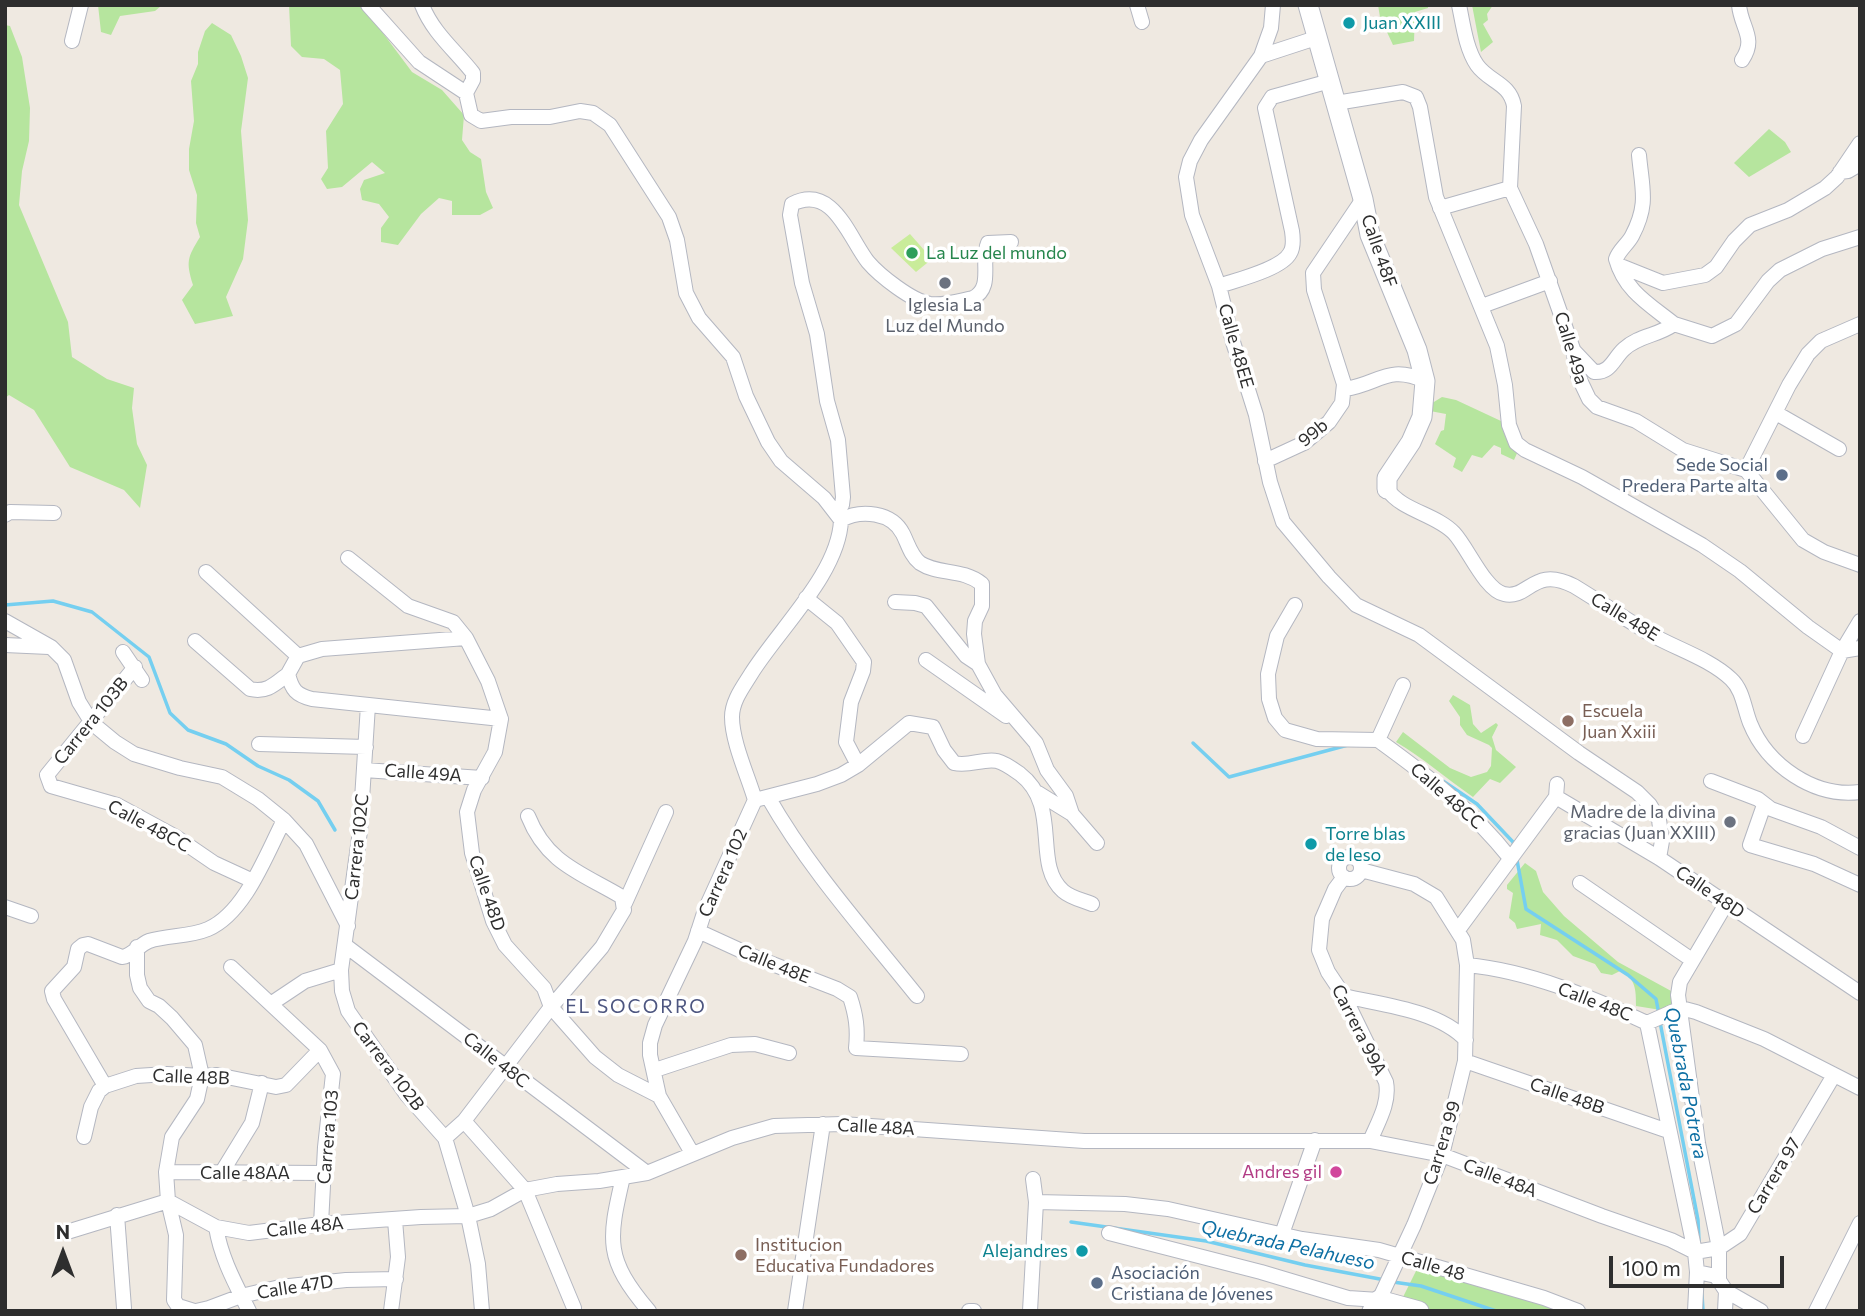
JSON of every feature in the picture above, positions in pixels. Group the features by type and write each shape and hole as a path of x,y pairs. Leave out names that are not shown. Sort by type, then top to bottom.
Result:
{"street":[{"path":"72,41 81,5"},
{"path":"368,5 419,62 467,93"},
{"path":"422,5 427,18 444,43 473,74 467,93 471,116 481,121 511,117 550,117 580,111 593,113 610,125 669,217 677,240 686,293 699,318 733,357 746,396 768,442 781,461 838,516"},
{"path":"1137,5 1142,22"},
{"name":"Calle 48EE","path":"1273,5 1271,28 1261,56 1201,141 1190,161 1186,177 1192,215 1219,286 1283,522 1334,583 1362,609 1426,640 1579,753 1637,792 1650,805 1659,820 1662,841 1659,858"},
{"name":"Calle 48F","path":"1307,5 1363,199 1370,235 1417,350 1425,382 1422,417 1411,442 1387,478 1387,489"},
{"path":"1440,208 1510,188 1514,106 1512,97 1507,89 1479,68 1459,5"},
{"path":"1739,5 1740,19 1750,37 1747,53 1742,60"},
{"path":"1261,56 1316,38"},
{"path":"1219,286 1274,266 1284,261 1292,252 1292,231 1265,108 1272,97 1330,81"},
{"path":"1336,103 1402,92 1416,97 1440,208 1497,346 1510,432 1520,447 1582,477 1702,545 1740,571 1842,651 1860,648"},
{"path":"1618,265 1663,283 1705,275 1716,267 1734,241 1750,225 1810,198 1825,188 1860,143"},
{"path":"1639,155 1645,201 1630,240 1617,256 1618,265 1635,294 1674,324 1713,336 1736,324 1768,281 1780,270 1822,249 1860,237"},
{"path":"1840,172 1860,164"},
{"name":"Calle 49a","path":"1510,188 1550,281 1573,349 1578,376 1586,394 1597,407 1635,421 1683,450 1746,470"},
{"path":"917,996 827,884 785,825 761,798 733,729 732,715 737,698 767,648 832,561 841,534 838,516 843,497 838,440 827,401 817,334 803,283 790,215 792,204 806,199 818,200 846,223 866,260 878,273 918,300 931,304 978,295 983,290 986,278 985,251 988,243 1011,242"},
{"path":"1363,199 1312,273 1314,290 1345,389 1399,373 1425,382"},
{"path":"1482,306 1550,281"},
{"path":"1573,349 1594,372 1601,372 1639,337 1666,330 1674,324"},
{"path":"1860,324 1833,334 1814,347 1789,385 1746,470 1803,540 1825,552 1860,565"},
{"name":"99b","path":"1265,461 1304,443 1329,422 1342,403 1345,389"},
{"path":"1776,414 1839,449"},
{"name":"Calle 48E","path":"1387,489 1396,498 1451,530 1498,592 1510,595 1540,581 1563,580 1655,636 1721,671 1736,684 1750,724 1779,764 1811,785 1853,793"},
{"path":"5,515 10,512 54,513"},
{"path":"838,516 873,513 896,524 912,555 919,562 929,567 972,576 982,584 982,606 975,621 974,634 978,664 995,695 1036,743 1047,770 1066,796 1072,814"},
{"path":"288,674 290,685 300,696 368,705 499,712 484,671 467,638 453,622 408,606 348,558"},
{"path":"206,572 298,656"},
{"path":"806,598 836,623 864,662 851,702 846,742 858,765"},
{"path":"895,602 926,606 966,656 978,664"},
{"path":"1295,605 1277,636 1268,674 1269,699 1275,718 1285,730 1317,739 1378,740 1403,685"},
{"path":"5,621 51,647 64,660 79,702 92,723 115,742 134,754 236,783 284,820 306,844 348,926"},
{"path":"1803,736 1842,651 1860,621"},
{"path":"195,641 250,689 259,691 268,689 288,674 298,656 322,649 467,638"},
{"path":"5,645 51,647"},
{"name":"Carrera 103B","path":"47,775 139,673 123,652"},
{"path":"926,660 1021,726"},
{"name":"Carrera 102C","path":"346,946 368,705"},
{"name":"Calle 48D","path":"499,712 495,752 467,812 476,871 493,921 505,945 544,988 551,1007 596,1057 608,1067 659,1096"},
{"path":"761,798 829,780 858,765 909,723 933,727 954,764 964,766 995,761 1010,767 1023,776 1038,793 1072,814 1097,843"},
{"name":"Calle 48CC","path":"1378,740 1442,787 1485,827 1511,857"},
{"path":"259,744 366,747"},
{"name":"Calle 49A","path":"364,770 478,784"},
{"name":"Calle 48CC","path":"47,775 51,786 117,805 176,837 214,863 253,881"},
{"path":"1711,781 1758,799 1771,809 1821,827 1860,848"},
{"name":"Calle 48D","path":"1511,857 1556,791 1860,993"},
{"path":"1038,793 1046,824 1049,866 1054,878 1062,890 1092,904"},
{"name":"Carrera 102","path":"692,1153 659,1096 650,1055 652,1035 705,910 761,798"},
{"path":"1764,805 1750,845 1814,864 1860,885"},
{"path":"620,898 666,812"},
{"path":"445,1138 464,1121 551,1007 602,947 624,910 620,898 562,864 545,848 528,816"},
{"path":"84,1137 94,1099 105,1086 54,999 52,991 74,967 78,949 88,944 122,957 150,941 180,937 208,929 227,917 253,881 284,820"},
{"path":"1467,965 1463,940 1458,930 1511,857"},
{"name":"Carrera 99A","path":"1370,1141 1382,1114 1388,1089 1319,950 1322,919 1344,877 1352,879 1360,870 1414,884 1436,897 1458,930"},
{"path":"1580,883 1692,960"},
{"path":"1725,1311 1718,1248 1698,1143 1678,995 1680,982 1726,904"},
{"path":"5,907 31,916"},
{"name":"Calle 48E","path":"698,931 850,997 856,1016 856,1048 961,1054"},
{"name":"Carrera 102B","path":"346,946 341,970 342,991 348,1011 406,1094 445,1138 468,1216 478,1264 482,1311"},
{"name":"Calle 48C","path":"346,946 441,1016 504,1068 647,1173"},
{"path":"67,1232 168,1201 166,1172 172,1137 197,1099 202,1076 195,1045 172,1018 149,1001 140,988 137,947"},
{"name":"Calle 48C","path":"1467,965 1492,967 1557,986 1648,1022 1678,1010"},
{"name":"Carrera 99","path":"1378,1302 1442,1155 1465,1061 1467,965"},
{"name":"Carrera 103","path":"231,967 320,1050 334,1074 323,1173 321,1224"},
{"path":"272,1003 305,981 341,970"},
{"path":"1344,996 1423,1014 1458,1032 1466,1040"},
{"path":"1678,1010 1734,1026 1860,1088"},
{"path":"1648,1022 1668,1131 1696,1252 1699,1273 1695,1311"},
{"path":"655,1070 731,1045 755,1044 789,1053"},
{"name":"Calle 48B","path":"105,1086 136,1076 167,1074 217,1075 276,1087 286,1085 320,1050"},
{"name":"Calle 48B","path":"1465,1061 1668,1131"},
{"name":"Carrera 97","path":"1696,1252 1718,1248 1740,1234 1833,1075"},
{"path":"222,1172 252,1123 262,1083"},
{"path":"464,1121 525,1190 574,1308"},
{"path":"795,1311 824,1124"},
{"name":"Calle 48A","path":"168,1201 216,1227 249,1233 321,1224 468,1216 491,1209 525,1190 647,1173 732,1138 774,1126 824,1124 1084,1141 1370,1141 1442,1155 1671,1240 1696,1252"},
{"path":"1282,1234 1315,1140"},
{"name":"Calle 48AA","path":"166,1172 323,1173"},
{"path":"623,1177 614,1221 614,1254 621,1274 649,1311"},
{"path":"1030,1311 1036,1202 1033,1179"},
{"name":"Calle 47D","path":"168,1201 176,1235 174,1300 184,1309 195,1311 241,1296 312,1282 396,1279"},
{"name":"Calle 48","path":"1036,1202 1125,1204 1168,1209 1398,1259 1544,1298 1578,1311"},
{"path":"117,1215 124,1308"},
{"path":"391,1311 398,1257 395,1220"},
{"path":"1816,1311 1860,1223"},
{"path":"216,1227 219,1246 229,1273 248,1311"},
{"path":"1109,1233 1261,1272 1348,1298 1392,1302 1419,1311"},
{"path":"1699,1273 1721,1282 1761,1311"},
{"path":"969,1311 974,1311"}],"green space":[{"path":"98,5 161,6 155,11 120,16 111,35 101,32"},
{"path":"289,5 362,5 412,72 442,90 464,115 462,140 470,152 481,159 486,192 493,208 480,215 452,215 452,201 439,198 421,214 398,245 381,242 381,228 389,217 379,204 362,200 360,189 364,180 385,173 372,162 342,187 327,189 321,179 328,168 326,131 343,104 340,70 324,59 302,57 291,46"},
{"path":"1378,5 1428,5 1428,8 1415,12 1414,41 1393,45 1380,17"},
{"path":"1472,5 1493,5 1487,14 1488,20 1483,24 1493,42 1481,52"},
{"path":"212,23 231,35 248,78 241,131 248,220 243,259 226,297 233,316 195,324 182,300 193,285 189,260 200,237 196,223 197,195 189,170 189,149 194,121 191,81 198,64 198,52 205,31"},
{"path":"5,25 10,26 22,57 30,108 29,141 22,171 19,205 68,322 72,357 107,379 134,388 132,408 137,444 147,465 140,508 124,490 70,467 34,410 9,395 5,398"},
{"path":"1769,129 1785,142 1791,152 1749,177 1734,163"},
{"name":"La Luz del mundo","path":"910,234 932,259 916,272 891,248"},
{"path":"1442,397 1456,400 1501,421 1506,438 1518,451 1514,460 1501,454 1501,448 1494,445 1482,458 1472,455 1462,472 1453,467 1456,458 1435,444 1444,430 1446,414 1430,411 1429,405"},
{"path":"1453,695 1470,705 1473,724 1481,733 1496,723 1498,725 1492,737 1496,750 1516,767 1500,783 1490,779 1473,797 1396,742 1403,732 1450,768 1471,777 1487,772 1491,766 1492,748 1467,735 1460,725 1460,717 1449,701"},
{"path":"1525,863 1536,871 1543,892 1564,916 1618,962 1673,992 1675,1004 1667,1011 1636,1006 1634,985 1625,974 1620,971 1612,975 1601,973 1595,964 1573,956 1557,940 1540,935 1541,924 1517,929 1509,918 1513,893 1507,889 1507,885"},
{"path":"1421,1261 1558,1311 1415,1311 1399,1305"}],"waterway":[{"name":"Quebrada Pelahueso","path":"5,605 53,601 92,612 149,657 170,713 188,730 226,744 258,766 289,780 318,801 335,830"},
{"name":"Quebrada Potrera","path":"1193,743 1229,777 1348,745"},
{"name":"Quebrada Potrera","path":"1443,781 1477,804 1514,846"},
{"name":"Quebrada Potrera","path":"1517,860 1526,909 1628,975 1656,999 1659,1014"},
{"name":"Quebrada Potrera","path":"1660,1022 1698,1220 1699,1241"},
{"name":"Quebrada Pelahueso","path":"1071,1222 1206,1241 1305,1265 1385,1280"},
{"name":"Quebrada Pelahueso","path":"1393,1282 1421,1286 1496,1311"},
{"name":"Quebrada Potrera","path":"1702,1294 1703,1311"}],"place":[{"name":"Juan XXIII","path":"1349,23"},
{"name":"La Luz del mundo","path":"912,253"},
{"name":"Iglesia La Luz del Mundo","path":"945,283"},
{"name":"Sede Social Predera Parte alta","path":"1782,475"},
{"name":"Escuela Juan Xxiii","path":"1568,721"},
{"name":"Madre de la divina gracias (Juan XXIII)","path":"1730,822"},
{"name":"Torre blas de leso","path":"1311,844"},
{"name":"Andres gil","path":"1336,1172"},
{"name":"Alejandres","path":"1082,1251"},
{"name":"Institucion Educativa Fundadores","path":"741,1255"},
{"name":"Asociación Cristiana de Jóvenes","path":"1097,1283"}],"district":[{"name":"EL SOCORRO","path":"636,1007"}]}
